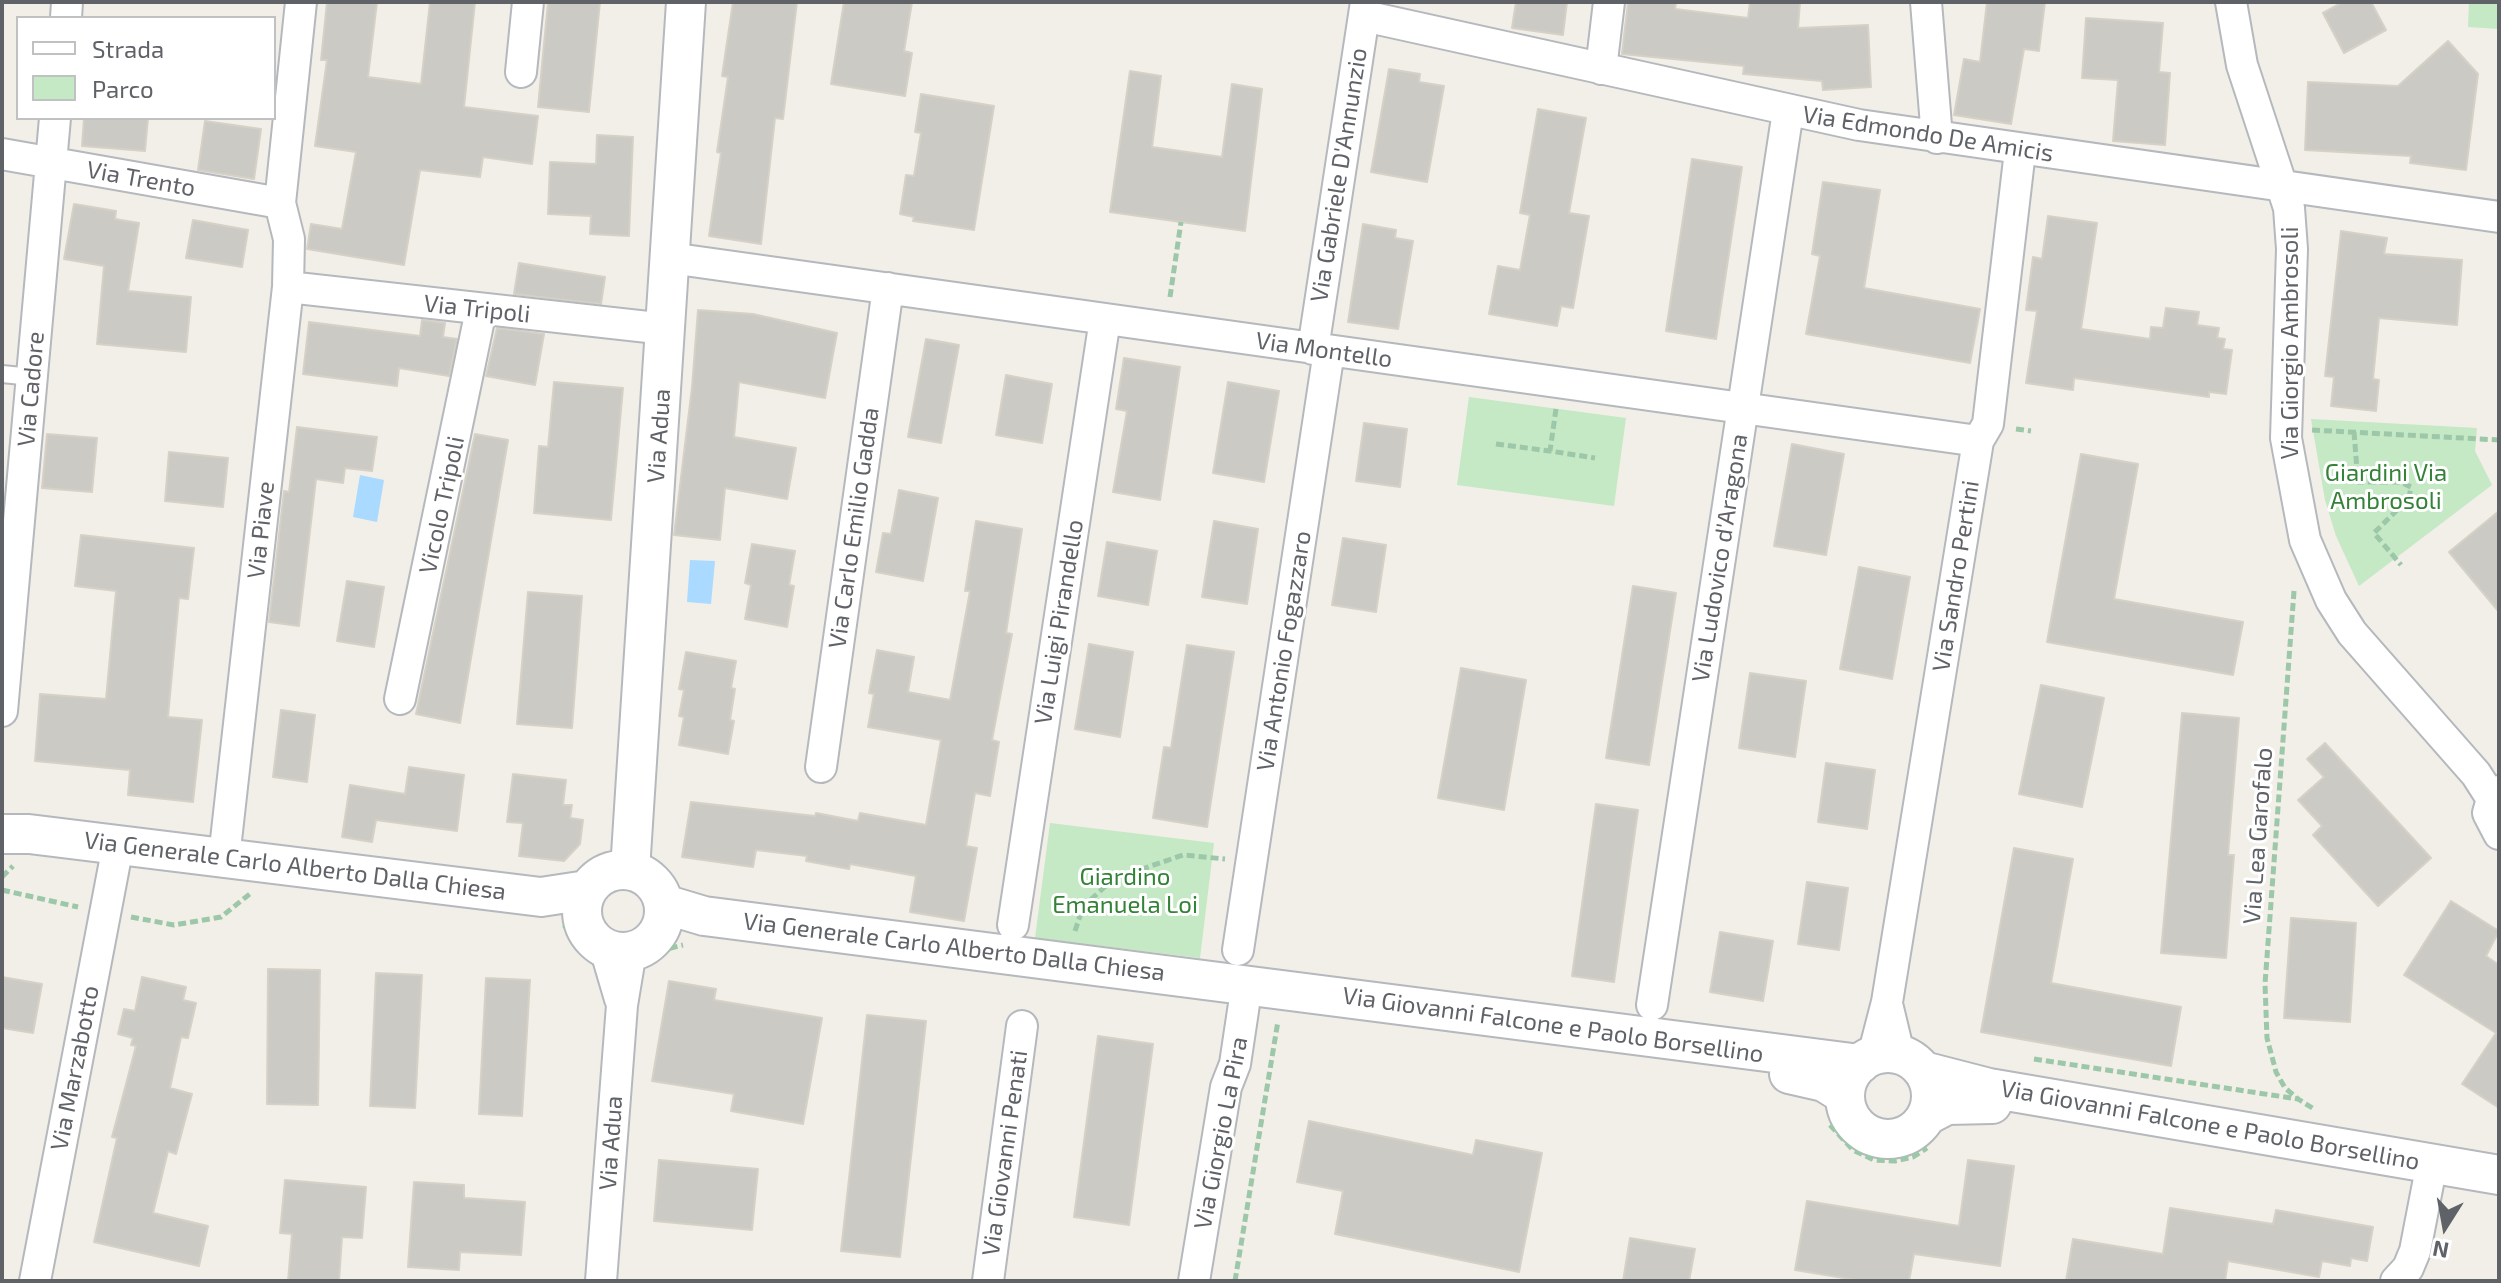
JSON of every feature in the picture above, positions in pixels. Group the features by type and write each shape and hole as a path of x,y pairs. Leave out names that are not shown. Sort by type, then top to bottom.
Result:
{"street":[{"name":"Via Piave","path":"224,858 288,287 289,239 280,203 301,2"},
{"path":"521,72 528,2"},
{"name":"Via Adua","path":"601,1281 622,1005 621,932 654,883 630,870 686,2"},
{"path":"1601,69 1609,2"},
{"path":"1926,2 1937,138"},
{"name":"Via Giorgio Ambrosoli","path":"2231,2 2242,65 2284,188 2292,249 2286,438 2305,540 2331,600 2352,633 2491,787"},
{"name":"Via Edmondo De Amicis","path":"1365,9 1601,69 1788,111 2020,151 2499,217"},
{"name":"Via Gabriele D'Annunzio","path":"1321,350 1365,9"},
{"name":"Via Ludovico d'Aragona","path":"1652,1005 1788,111"},
{"name":"Via Cadore","path":"2,711 17,376 51,163 55,120"},
{"name":"Via Sandro Pertini","path":"1871,1077 1891,1034 1887,1002 1978,441 1988,424 2020,151"},
{"name":"Via Trento","path":"2,154 280,203"},
{"name":"Via Montello","path":"670,258 1978,441"},
{"name":"Via Tripoli","path":"288,287 666,329"},
{"name":"Via Carlo Emilio Gadda","path":"821,767 888,288"},
{"name":"Vicolo Tripoli","path":"400,699 481,310"},
{"name":"Via Luigi Pirandello","path":"1013,925 1105,319"},
{"name":"Via Antonio Fogazzaro","path":"1250,995 1321,350"},
{"path":"2491,787 2488,813 2499,834"},
{"name":"Via Generale Carlo Alberto Dalla Chiesa","path":"2,837 29,834 541,897 621,932"},
{"name":"Via Generale Carlo Alberto Dalla Chiesa","path":"2,837 26,847 525,906 621,932 1250,995"},
{"name":"Via Marzabotto","path":"35,1281 116,856"},
{"name":"Via Giovanni Falcone e Paolo Borsellino","path":"1250,995 1796,1075 1824,1082 1871,1077 1989,1088 2431,1170 2499,1190"},
{"name":"Via Giorgio La Pira","path":"1194,1281 1226,1087 1235,1064 1250,995"},
{"name":"Via Giovanni Penati","path":"988,1281 1022,1026"},
{"path":"1871,1077 1931,1090 1929,1130"},
{"name":"Via Giovanni Falcone e Paolo Borsellino","path":"1871,1077 1847,1111 1864,1132 1882,1139 1899,1138 1918,1128 1929,1130 1947,1105 1980,1102 2431,1170 2499,1175"},
{"path":"2396,1281 2412,1260 2431,1170"}],"path":[{"path":"1170,297 1181,222"},
{"path":"1550,451 1557,400"},
{"path":"2305,439 2304,428 2499,440"},
{"path":"2354,432 2358,482 2400,482 2411,487 2409,498 2374,533 2401,565"},
{"path":"1496,444 1595,458"},
{"name":"Via Lea Garofalo","path":"2294,578 2265,984 2267,1038 2276,1072 2285,1088 2298,1099"},
{"path":"1073,943 1083,907 1113,879 1183,855 1212,858"},
{"path":"1235,1281 1250,995 1293,1019"},
{"path":"1871,1077 1833,1132 1853,1150 1874,1160 1895,1161 1913,1157 1929,1130"}],"green space":[{"path":"2469,2 2499,2 2499,29 2468,27"},
{"path":"1469,397 1626,418 1614,506 1457,485"},
{"name":"Giardini Via Ambrosoli","path":"2311,419 2477,428 2475,451 2492,485 2359,586 2336,536 2325,500"},
{"name":"Giardino Emanuela Loi","path":"1050,823 1214,843 1200,958 1035,938"}],"water":[{"path":"360,475 384,480 377,522 353,517"},
{"path":"690,560 715,561 711,604 687,602"}],"building":[{"path":"327,2 377,2 368,77 421,84 430,2 475,2 464,107 538,116 532,164 483,157 480,177 420,170 404,265 307,249 311,224 342,229 356,152 315,146 327,60 321,60"},
{"path":"548,2 600,2 589,112 538,107"},
{"path":"733,2 797,2 783,119 775,118 761,244 709,236 721,153 717,152 728,77 722,76"},
{"path":"844,2 912,2 904,51 912,53 905,96 831,84"},
{"path":"1516,2 1567,2 1563,35 1512,28"},
{"path":"1628,2 1676,2 1675,9 1748,18 1750,2 1800,2 1798,28 1868,25 1871,87 1823,90 1822,81 1743,74 1744,66 1622,54"},
{"path":"1987,2 2045,2 2039,51 2024,49 2011,124 1954,115 1964,59 1980,62"},
{"path":"2343,2 2371,2 2386,30 2344,53 2323,13"},
{"path":"2086,18 2163,23 2159,72 2170,73 2165,145 2113,141 2118,80 2082,78"},
{"path":"2448,41 2478,74 2466,170 2410,163 2411,156 2305,150 2308,82 2398,86"},
{"path":"1389,69 1420,74 1419,82 1444,86 1427,182 1371,172"},
{"path":"1130,71 1161,76 1152,147 1222,157 1232,84 1262,89 1245,231 1110,212"},
{"path":"921,94 994,106 974,230 913,221 914,217 900,214 906,175 914,176 921,133 915,132"},
{"path":"1538,109 1586,118 1569,213 1589,216 1573,308 1561,306 1557,326 1489,314 1498,266 1520,270 1530,215 1520,213"},
{"path":"84,120 148,120 145,151 82,146"},
{"path":"205,121 261,129 254,179 198,170"},
{"path":"597,135 633,137 629,236 590,234 591,216 548,214 550,162 596,164"},
{"path":"1692,159 1742,167 1716,339 1666,331"},
{"path":"1823,182 1880,190 1864,288 1980,309 1970,363 1806,334 1820,256 1812,254"},
{"path":"74,204 116,211 115,219 139,223 128,291 191,297 186,352 97,344 104,266 64,259"},
{"path":"2048,216 2097,223 2081,329 2150,339 2151,327 2163,328 2166,308 2199,312 2197,325 2219,328 2217,338 2225,339 2223,349 2232,350 2226,394 2209,392 2209,397 2074,378 2073,390 2026,383 2037,311 2026,310 2033,257 2042,259"},
{"path":"193,220 248,230 242,267 186,258"},
{"path":"1363,224 1396,230 1395,238 1413,241 1398,329 1348,322"},
{"path":"2341,231 2387,238 2384,254 2462,260 2457,325 2379,318 2373,379 2379,380 2376,411 2331,406 2334,377 2325,376"},
{"path":"519,263 605,277 601,304 514,294"},
{"path":"698,310 753,314 837,333 825,398 739,382 734,437 796,448 787,499 725,488 720,540 674,535"},
{"path":"422,320 445,323 443,337 457,339 449,376 399,368 397,386 303,374 309,322 420,336"},
{"path":"497,328 544,334 535,385 486,376"},
{"path":"926,339 959,345 941,443 908,437"},
{"path":"1124,358 1180,367 1160,500 1113,492 1127,411 1116,409"},
{"path":"1006,375 1052,384 1042,443 996,435"},
{"path":"554,382 623,388 611,520 534,513 539,446 548,447"},
{"path":"1228,382 1279,391 1264,482 1213,473"},
{"path":"1364,423 1407,429 1400,487 1356,481"},
{"path":"297,427 377,437 372,471 345,468 343,483 316,479 299,626 269,622 284,491 289,492"},
{"path":"47,434 97,438 92,492 42,488"},
{"path":"475,434 508,440 460,723 416,714"},
{"path":"1792,444 1844,454 1826,555 1774,546"},
{"path":"169,452 228,458 223,507 165,501"},
{"path":"2081,454 2138,464 2114,599 2243,622 2233,675 2047,642"},
{"path":"899,490 938,498 923,581 876,572 883,533 891,534"},
{"path":"2499,511 2499,612 2449,552"},
{"path":"976,521 1022,529 1006,633 1012,634 992,740 999,742 990,796 975,793 966,846 977,848 964,921 910,912 916,876 850,864 849,869 806,861 807,856 756,850 753,867 682,857 691,802 815,816 816,813 858,821 860,813 926,825 941,740 868,727 874,694 869,693 877,650 914,657 908,692 950,700 970,591 965,591"},
{"path":"1214,521 1258,529 1247,604 1202,597"},
{"path":"81,535 194,548 188,599 179,598 168,717 202,720 193,802 128,795 130,770 35,761 40,694 106,699 116,591 75,586"},
{"path":"1343,538 1386,545 1376,612 1332,605"},
{"path":"1107,542 1157,551 1148,605 1098,596"},
{"path":"752,544 795,551 789,585 794,586 787,627 745,619 751,585 745,583"},
{"path":"1859,567 1910,577 1892,679 1840,669"},
{"path":"347,581 384,587 374,647 337,641"},
{"path":"1633,586 1676,593 1649,765 1606,758"},
{"path":"528,592 582,596 572,728 517,724"},
{"path":"1089,644 1133,652 1120,737 1075,729"},
{"path":"1187,645 1234,652 1207,827 1153,818 1164,747 1171,748"},
{"path":"686,652 736,661 731,688 735,689 730,720 734,721 728,754 679,745 684,717 679,716 684,690 679,689"},
{"path":"1461,668 1526,680 1504,810 1438,798"},
{"path":"1750,673 1806,681 1795,757 1739,748"},
{"path":"2041,685 2104,698 2082,807 2019,794"},
{"path":"281,710 315,715 307,782 273,777"},
{"path":"2182,713 2239,718 2228,855 2234,855 2226,958 2161,953"},
{"path":"2325,743 2431,858 2378,906 2313,835 2322,826 2298,800 2324,777 2307,759"},
{"path":"1826,763 1875,770 1867,829 1818,822"},
{"path":"409,767 464,775 457,831 376,820 372,842 342,837 350,785 405,794"},
{"path":"513,774 566,780 563,805 572,805 570,818 583,820 580,844 564,861 519,856 523,823 507,822"},
{"path":"1596,804 1638,810 1614,982 1572,976"},
{"path":"2014,848 2073,859 2051,983 2181,1007 2171,1066 1981,1032"},
{"path":"1807,882 1848,888 1839,950 1798,944"},
{"path":"2451,901 2499,931 2486,956 2499,965 2499,1108 2462,1084 2496,1033 2404,975"},
{"path":"2291,918 2356,923 2350,1022 2284,1018"},
{"path":"1720,932 1773,941 1763,1001 1710,992"},
{"path":"268,969 320,970 318,1105 267,1104"},
{"path":"376,973 422,975 415,1108 370,1106"},
{"path":"2,977 42,984 33,1033 2,1028"},
{"path":"142,977 186,987 183,1000 196,1003 188,1038 181,1037 170,1088 192,1094 176,1154 168,1151 153,1213 208,1226 199,1266 94,1242 117,1138 112,1137 136,1046 131,1045 133,1038 118,1034 124,1009 135,1011"},
{"path":"486,978 530,980 522,1116 479,1114"},
{"path":"669,981 716,989 714,1000 822,1018 803,1124 731,1111 734,1094 652,1081"},
{"path":"867,1015 926,1021 900,1257 841,1251"},
{"path":"1098,1036 1153,1044 1129,1225 1074,1217"},
{"path":"1309,1121 1473,1155 1476,1140 1542,1153 1519,1272 1335,1234 1343,1191 1297,1182"},
{"path":"659,1160 758,1169 752,1230 654,1221"},
{"path":"1968,1160 2014,1166 2000,1266 1914,1254 1909,1281 1862,1281 1795,1270 1807,1201 1959,1226"},
{"path":"285,1180 366,1187 362,1238 342,1237 339,1281 288,1281 292,1234 280,1233"},
{"path":"414,1182 464,1185 464,1198 525,1202 521,1255 460,1252 459,1270 408,1267"},
{"path":"2170,1208 2273,1224 2276,1210 2373,1227 2367,1261 2351,1258 2350,1266 2322,1261 2319,1277 2228,1261 2225,1281 2066,1281 2073,1239 2163,1254"},
{"path":"1630,1238 1695,1249 1689,1281 1623,1281"}]}
